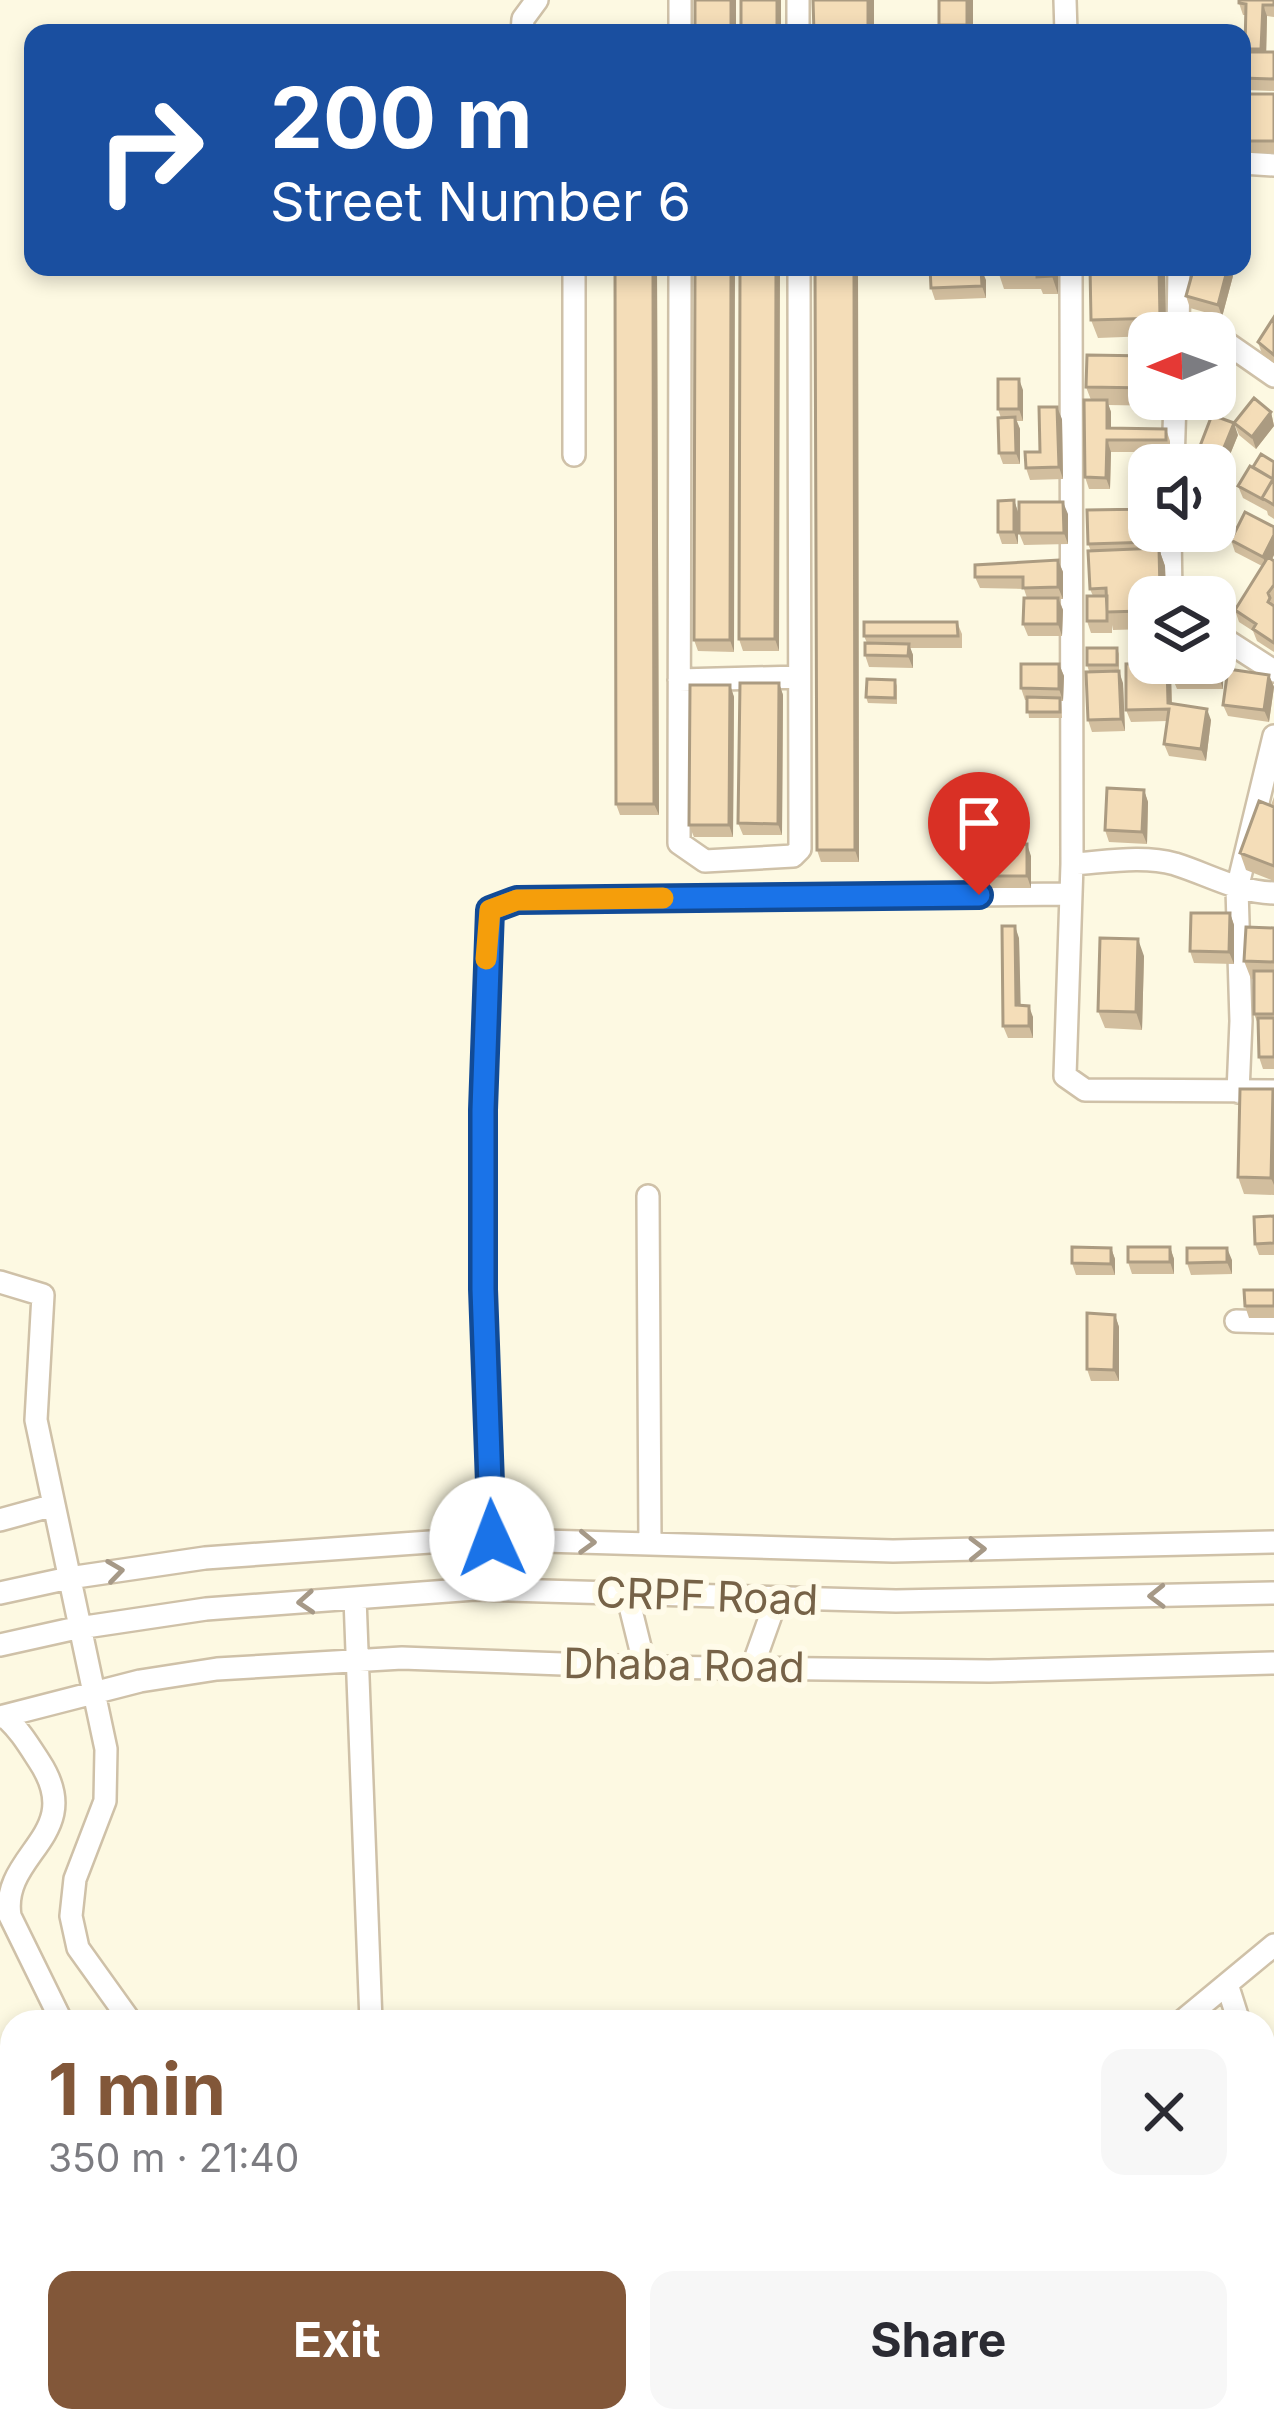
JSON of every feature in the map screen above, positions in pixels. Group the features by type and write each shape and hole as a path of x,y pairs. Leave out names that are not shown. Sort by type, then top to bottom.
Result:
{"street":[{"path":"574,276 574,455"},
{"path":"680,276 679,843 705,861 731,862 793,856 800,849 799,276"},
{"path":"1071,276 1072,894 1065,1076 1085,1090 1274,1091"},
{"path":"1179,276 1181,312"},
{"path":"1236,349 1274,376"},
{"path":"1236,647 1274,671"},
{"path":"679,680 799,677"},
{"path":"1238,1092 1237,889 1273,743"},
{"path":"1072,864 1153,860 1176,864 1237,889 1274,893"},
{"path":"492,1539 483,1289 490,910 517,900 1072,894"},
{"path":"649,1196 650,1544"},
{"path":"0,1282 43,1295 36,1420 96,1691 107,1766 105,1801 75,1879 71,1916 78,1948 122,2010"},
{"path":"1236,1321 1274,1322"},
{"path":"0,1520 54,1505"},
{"path":"0,1593 205,1558 492,1539 906,1550 1274,1542"},
{"name":"CRPF Road","path":"0,1645 206,1609 475,1589 896,1601 1274,1593"},
{"path":"627,1594 645,1667"},
{"path":"355,1598 371,2010"},
{"path":"752,1668 777,1598"},
{"name":"Dhaba Road","path":"2,1716 96,1691 217,1669 359,1660 456,1657 645,1667 989,1671 1274,1663"},
{"path":"2,1716 18,1728 46,1771 55,1804 52,1822 4,1891 10,1916 56,2010"},
{"path":"1196,2010 1274,1945"},
{"path":"1227,1984 1235,2010"}],"building":[{"path":"695,0 731,0 731,24 695,24"},
{"path":"741,0 777,0 777,24 741,24"},
{"path":"813,0 868,0 868,24 814,24"},
{"path":"939,0 967,0 967,24 939,24"},
{"path":"1274,0 1274,5 1263,5 1261,49 1251,49 1246,4 1239,3"},
{"path":"1251,52 1274,52 1274,79 1251,78"},
{"path":"1251,94 1274,94 1274,141 1251,141"},
{"path":"615,276 653,276 654,804 616,804"},
{"path":"695,276 731,276 730,640 694,640"},
{"path":"740,276 776,276 775,639 739,639"},
{"path":"815,276 854,276 855,850 817,850"},
{"path":"930,276 981,276 982,286 931,288"},
{"path":"1090,276 1159,276 1160,312 1128,312 1128,319 1091,320"},
{"path":"1192,276 1226,276 1218,305 1186,296"},
{"path":"1274,317 1274,355 1258,342"},
{"path":"1087,355 1128,356 1128,388 1086,387"},
{"path":"998,379 1019,379 1019,409 998,409"},
{"path":"1254,398 1271,412 1252,437 1234,423"},
{"path":"1084,400 1107,400 1107,428 1166,429 1166,440 1107,440 1106,478 1085,477"},
{"path":"1039,407 1057,407 1059,467 1026,468 1025,452 1040,452"},
{"path":"1015,417 1016,453 999,453 998,418"},
{"path":"1210,420 1234,423 1225,444 1201,444"},
{"path":"1261,454 1274,462 1273,479 1253,467"},
{"path":"1250,466 1273,479 1264,500 1238,486"},
{"path":"1274,478 1274,505 1262,498"},
{"path":"1014,500 1014,532 998,532 998,501"},
{"path":"1019,502 1063,502 1064,533 1019,533"},
{"path":"1128,509 1128,543 1088,544 1087,510"},
{"path":"1245,512 1274,527 1274,535 1263,557 1236,543"},
{"path":"1088,551 1159,552 1160,576 1128,576 1128,611 1107,612 1106,588 1090,589"},
{"path":"1268,557 1274,561 1268,602 1274,606 1274,643 1253,629 1256,624 1236,608"},
{"path":"1058,560 1058,587 1023,588 1023,577 975,577 975,565"},
{"path":"1087,596 1107,596 1107,621 1087,621"},
{"path":"1024,598 1058,598 1058,624 1023,624"},
{"path":"864,622 957,622 958,636 864,636"},
{"path":"865,643 909,644 908,656 865,655"},
{"path":"1087,648 1117,648 1117,665 1087,665"},
{"path":"1021,664 1059,664 1059,689 1021,688"},
{"path":"1126,664 1128,684 1168,684 1168,703 1207,709 1201,749 1164,744 1169,709 1126,710"},
{"path":"1236,670 1269,675 1264,710 1223,705 1226,684 1236,684"},
{"path":"1119,671 1121,719 1088,720 1086,672"},
{"path":"867,679 895,680 895,698 866,697"},
{"path":"740,683 779,683 778,824 738,823"},
{"path":"690,685 730,685 729,825 689,825"},
{"path":"1027,697 1060,698 1060,712 1027,712"},
{"path":"1107,788 1144,790 1142,832 1105,830"},
{"path":"1259,801 1274,807 1274,866 1240,853"},
{"path":"1027,844 1027,876 971,876 971,845"},
{"path":"1191,913 1230,913 1229,952 1190,951"},
{"path":"1002,926 1015,926 1016,1005 1029,1006 1029,1026 1003,1026"},
{"path":"1246,927 1274,928 1274,962 1244,961"},
{"path":"1100,938 1138,939 1136,1012 1098,1011"},
{"path":"1254,971 1274,971 1274,1014 1254,1014"},
{"path":"1258,1018 1274,1018 1274,1057 1259,1057"},
{"path":"1240,1089 1273,1089 1271,1178 1238,1177"},
{"path":"1274,1216 1274,1243 1255,1244 1254,1217"},
{"path":"1072,1247 1111,1248 1111,1264 1072,1263"},
{"path":"1128,1247 1170,1247 1170,1262 1128,1262"},
{"path":"1187,1248 1227,1248 1227,1262 1187,1263"},
{"path":"1244,1290 1274,1290 1274,1306 1245,1306"},
{"path":"1087,1313 1115,1315 1114,1370 1087,1369"}],"slow traffic":[{"path":"486,959 490,910 499,905 517,900 663,898"}],"route":[{"path":"492,1539 483,1289 490,910 517,900 979,895"}]}
